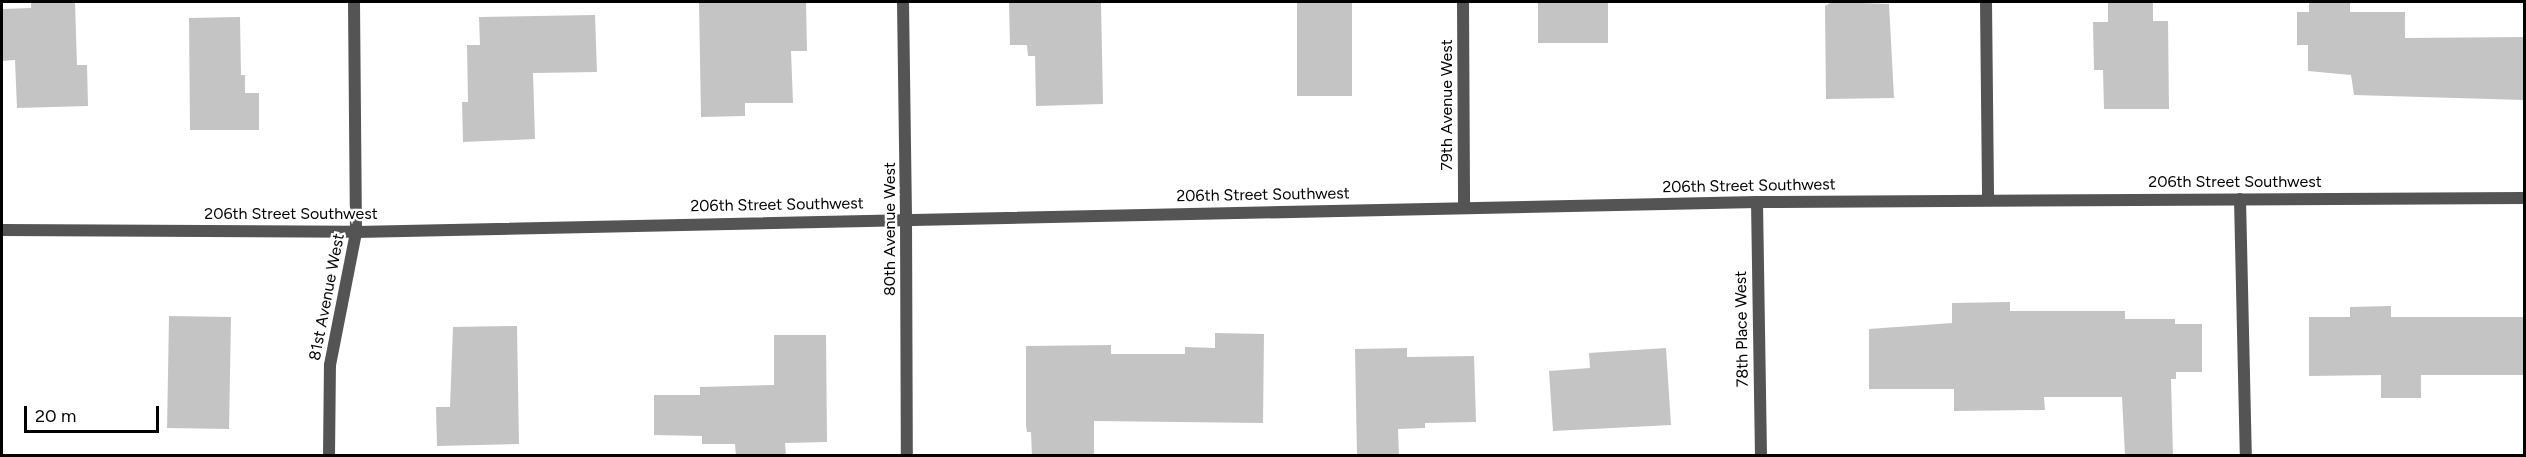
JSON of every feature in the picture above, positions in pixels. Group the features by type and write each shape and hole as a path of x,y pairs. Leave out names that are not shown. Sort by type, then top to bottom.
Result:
{"street":[{"name":"81st Avenue West","path":"329,456 330,365 356,232 354,2"},
{"name":"80th Avenue West","path":"903,2 907,456"},
{"name":"79th Avenue West","path":"1463,2 1464,208"},
{"path":"1986,2 1988,200"},
{"name":"206th Street Southwest","path":"2,230 356,232 906,218 1757,202 2524,198"},
{"path":"2240,199 2246,456"},
{"name":"78th Place West","path":"1757,202 1761,456"}],"building":[{"path":"75,2 77,65 87,65 88,106 17,108 15,60 2,61 2,9 31,8 31,3"},
{"path":"699,2 806,2 807,51 791,51 793,103 745,103 745,116 701,117"},
{"path":"1009,2 1101,2 1103,104 1036,106 1035,56 1028,56 1027,45 1010,45"},
{"path":"1297,2 1352,2 1352,96 1297,96"},
{"path":"1538,2 1608,2 1608,43 1538,43"},
{"path":"1832,2 1889,4 1894,98 1826,99 1825,6"},
{"path":"2108,2 2153,2 2153,21 2168,21 2169,109 2104,109 2103,70 2094,70 2093,22 2108,22"},
{"path":"2309,2 2350,2 2350,12 2405,12 2405,38 2524,37 2524,100 2354,95 2351,75 2308,71 2308,45 2297,45 2297,12 2309,12"},
{"path":"595,15 597,72 533,73 535,139 463,142 462,102 468,102 467,45 480,45 479,17"},
{"path":"240,17 241,75 245,75 245,93 259,93 259,130 190,130 189,18"},
{"path":"2010,302 2010,311 2125,311 2125,319 2175,319 2175,324 2202,324 2202,372 2176,372 2176,379 2171,379 2173,456 2125,456 2122,397 2044,397 2045,410 1954,411 1954,389 1869,389 1869,329 1952,323 1952,303"},
{"path":"2391,306 2391,317 2524,317 2524,375 2421,375 2421,398 2381,398 2381,375 2309,376 2309,317 2350,317 2350,307"},
{"path":"169,316 231,317 229,429 167,428"},
{"path":"517,326 519,444 437,446 436,407 450,407 453,327"},
{"path":"1215,333 1264,334 1263,423 1094,421 1094,456 1032,456 1031,432 1027,432 1026,426 1026,346 1111,345 1111,354 1185,354 1185,347 1215,348"},
{"path":"774,335 826,335 827,442 785,443 786,456 736,456 735,444 702,444 702,436 654,435 654,395 700,395 700,387 774,385"},
{"path":"1407,348 1407,357 1474,356 1476,422 1425,423 1425,428 1398,429 1399,456 1357,456 1355,349"},
{"path":"1666,348 1671,425 1553,431 1549,371 1590,368 1589,353"}]}
